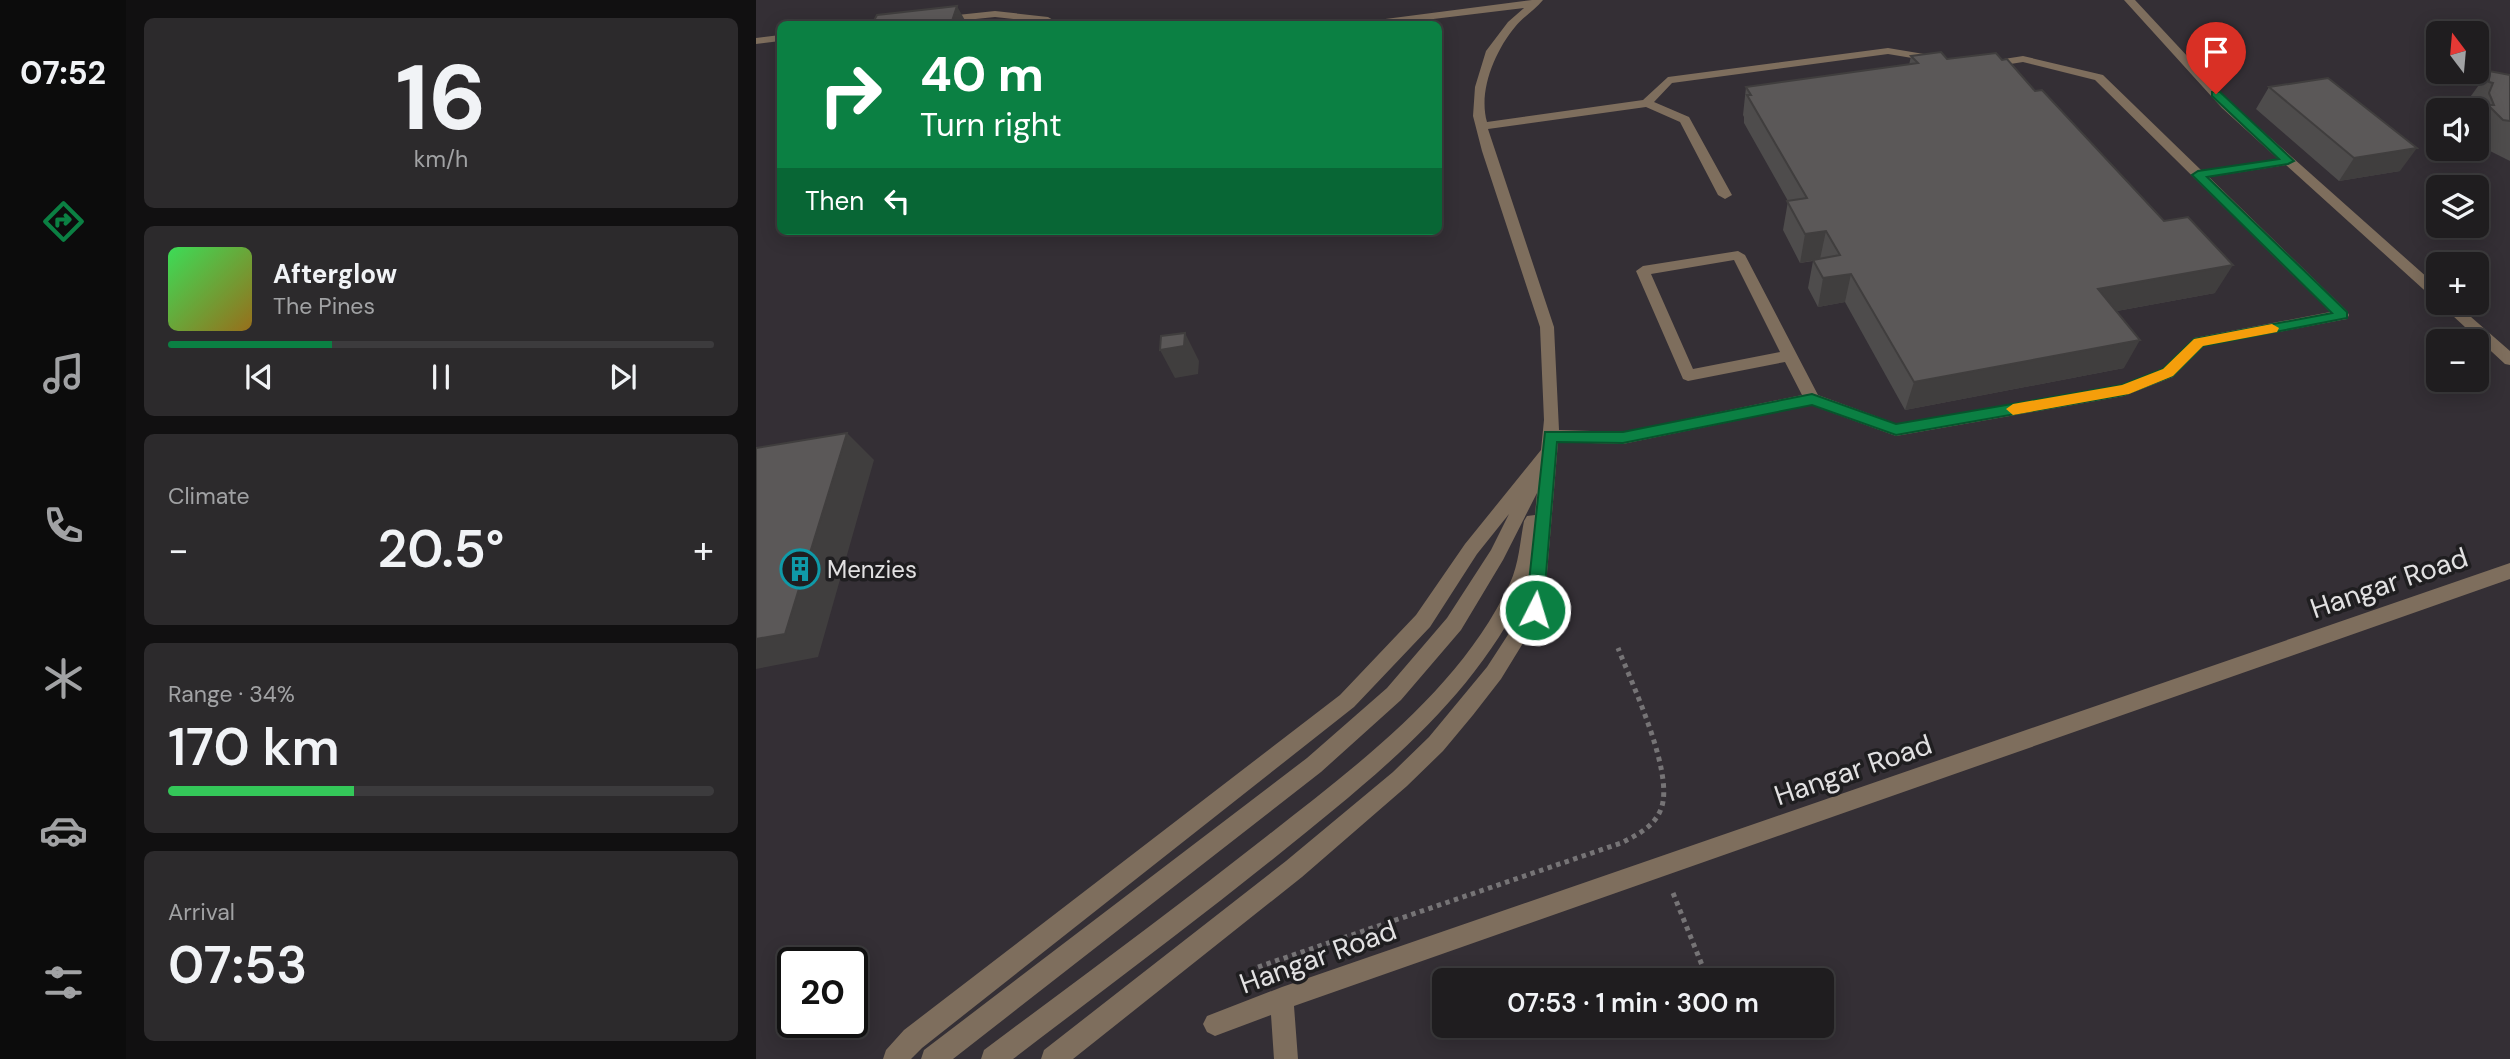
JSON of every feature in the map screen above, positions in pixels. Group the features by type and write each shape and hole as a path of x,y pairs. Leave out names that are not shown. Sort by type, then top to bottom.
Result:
{"street":[{"path":"2129,0 2226,105 2426,284"},
{"path":"1392,21 1536,1"},
{"path":"1053,1059 1186,956 1356,818 1436,744 1494,673 1535,610 1552,420 1547,327 1479,116 1481,87 1492,51 1511,24 1536,1"},
{"path":"929,21 995,14 1050,21"},
{"path":"756,41 777,38"},
{"path":"1647,103 1668,80 1682,78 1888,51 1954,62"},
{"path":"895,1059 913,1039 1347,701 1423,621 1471,549 1549,444 1623,438 1812,399 1896,430 2124,390 2168,373 2199,342 2342,315 2099,77 2023,59 1981,66 1967,64"},
{"path":"1482,126 1647,103 1685,120 1725,195"},
{"path":"2198,175 2288,161"},
{"path":"1790,356 1688,375 1643,271 1738,255 1790,356 1812,399"},
{"path":"2459,315 2510,360"},
{"path":"933,1059 1314,765 1394,694 1454,624 1496,555 1549,444"},
{"path":"993,1059 1254,861 1340,791 1397,741 1467,669 1493,632 1519,585 1549,444"},
{"name":"Hangar Road","path":"1216,1024 2510,571"},
{"path":"1282,999 1286,1059"}],"path":[{"path":"1258,967 1621,843 1642,833 1655,821 1662,808 1666,779 1618,648"},
{"path":"1642,833 1677,901 1703,968"}],"shaded area":[{"path":"756,0 2510,0 2510,1059 756,1059"}],"building":[{"path":"957,6 952,21 874,21 877,15"},
{"path":"1941,52 1947,59 1996,53 2002,60 2007,59 2035,91 2042,90 2164,221 2188,217 2233,265 2098,289 2140,340 1914,382 1851,274 1823,278 1813,260 1840,255 1826,231 1805,234 1787,201 1807,198 1747,95 1751,95 1746,87 1918,63 1911,56"},
{"path":"2489,71 2510,75 2510,121 2503,120 2489,106 2494,105 2489,93 2493,83 2489,82"},
{"path":"2328,78 2417,148 2354,158 2269,87"},
{"path":"1185,333 1184,346 1160,350 1161,336"},
{"path":"847,433 785,634 756,639 756,448"}],"slow traffic":[{"path":"2013,409 2124,390 2168,373 2199,342 2272,328"}],"place":[{"name":"Menzies","path":"800,569"}],"route":[{"path":"1535,610 1550,436 1623,438 1812,399 1896,430 2124,390 2168,373 2199,342 2342,315 2198,175 2288,161 2216,94"}]}
